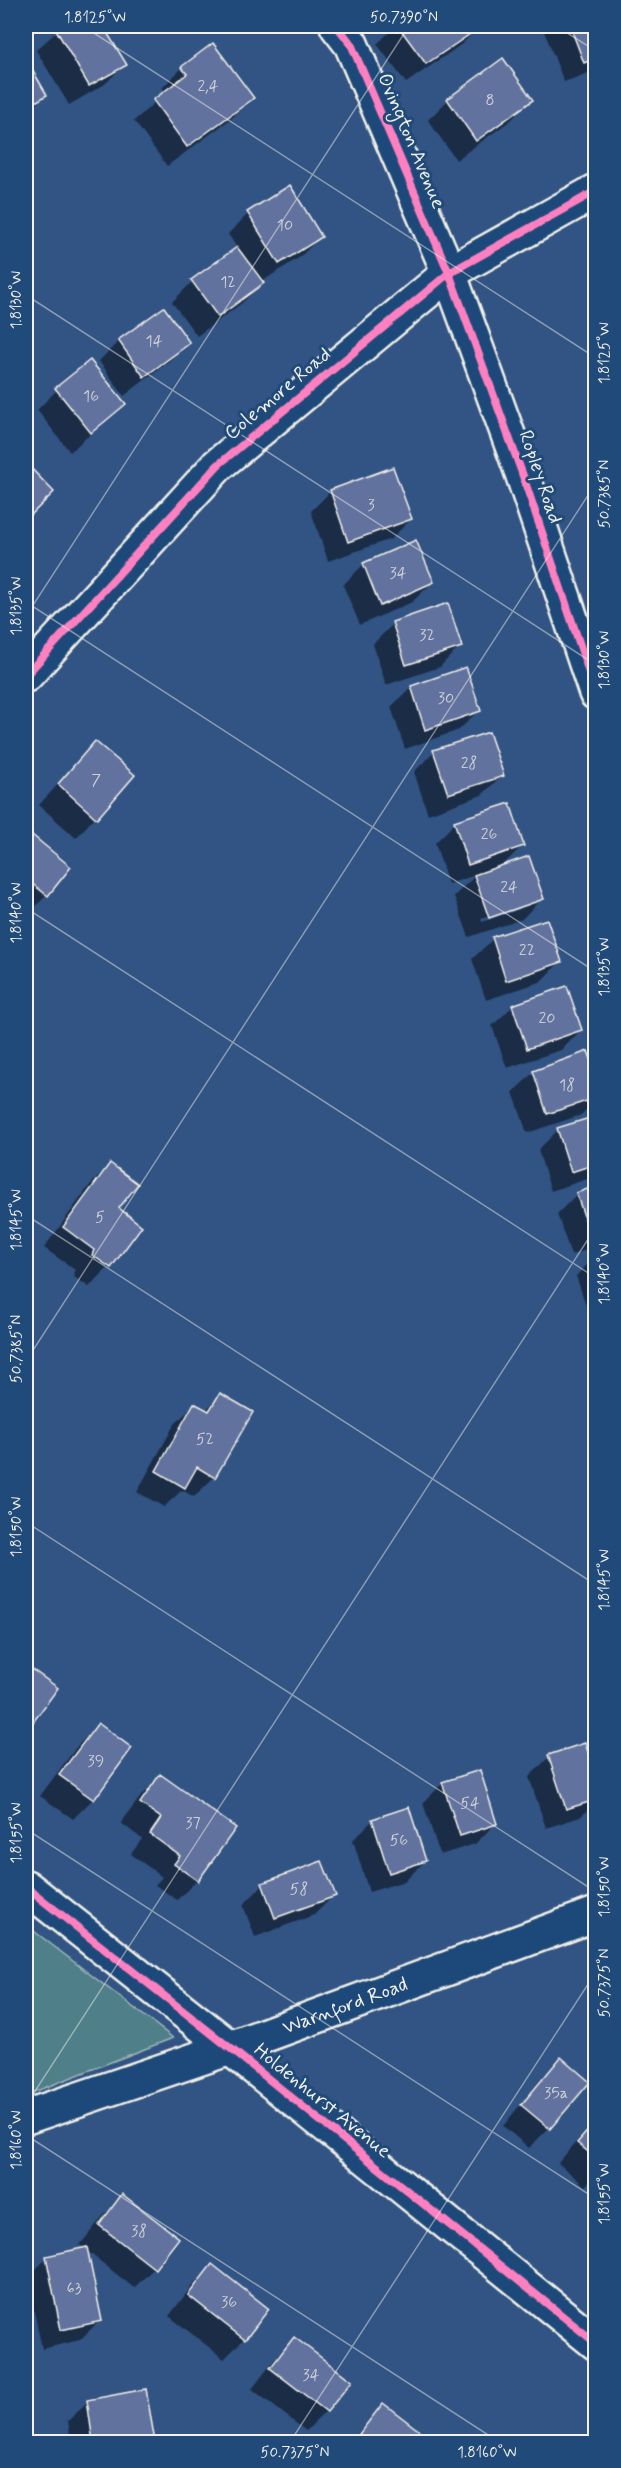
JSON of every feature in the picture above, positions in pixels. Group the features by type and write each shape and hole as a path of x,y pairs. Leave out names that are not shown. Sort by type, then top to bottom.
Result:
{"street":[{"name":"Ovington Avenue","path":"337,26 351,44 449,273"},
{"name":"Colemore Road","path":"26,675 218,465 449,273 596,191"},
{"name":"Ropley Road","path":"449,273 522,473 596,693"},
{"name":"Holdenhurst Avenue","path":"26,1887 596,2343"},
{"name":"Warnford Road","path":"26,2117 230,2048 596,1914"}],"green space":[{"path":"26,1925 173,2038 26,2095"}],"building":[{"path":"103,26 127,65 89,86 55,28"},
{"path":"398,26 482,26 426,64"},
{"path":"570,26 596,26 596,58 584,63"},
{"path":"213,43 254,98 187,147 153,100 187,74 181,67"},
{"path":"503,58 533,100 476,141 447,99"},
{"path":"26,59 47,95 26,108"},
{"path":"290,185 322,237 279,264 247,212"},
{"path":"237,247 264,283 218,317 191,280"},
{"path":"164,307 190,343 144,377 118,340"},
{"path":"90,360 126,404 91,433 55,388"},
{"path":"26,463 54,492 26,520"},
{"path":"393,467 412,519 348,542 330,490"},
{"path":"416,540 434,582 380,606 363,563"},
{"path":"448,603 462,647 406,665 392,622"},
{"path":"466,667 481,711 425,730 411,686"},
{"path":"489,732 504,776 448,794 433,750"},
{"path":"95,741 135,775 97,819 58,784"},
{"path":"510,803 524,846 468,865 454,821"},
{"path":"26,830 71,867 48,896 26,879"},
{"path":"529,856 544,899 489,918 474,875"},
{"path":"547,919 562,962 506,981 492,937"},
{"path":"567,986 582,1030 527,1049 512,1005"},
{"path":"588,1051 596,1073 596,1098 547,1114 533,1071"},
{"path":"596,1116 596,1164 571,1172 557,1128"},
{"path":"110,1163 138,1184 119,1208 142,1226 111,1268 92,1255 94,1250 63,1227"},
{"path":"596,1186 596,1234 591,1236 576,1193"},
{"path":"220,1393 253,1412 215,1478 197,1467 185,1488 156,1471 194,1403 209,1411"},
{"path":"26,1665 58,1688 26,1732"},
{"path":"98,1723 132,1748 94,1800 59,1775"},
{"path":"585,1743 596,1776 596,1800 566,1809 548,1755"},
{"path":"480,1770 497,1824 460,1836 442,1782"},
{"path":"160,1774 236,1828 198,1881 174,1864 180,1856 150,1834 161,1818 140,1803"},
{"path":"409,1807 426,1861 389,1873 372,1819"},
{"path":"322,1861 336,1896 275,1918 262,1883"},
{"path":"561,2057 590,2082 550,2129 521,2105"},
{"path":"596,2121 596,2158 577,2143"},
{"path":"122,2194 179,2238 155,2269 99,2225"},
{"path":"87,2247 102,2321 61,2330 46,2256"},
{"path":"212,2264 269,2309 245,2340 188,2295"},
{"path":"294,2337 352,2381 327,2412 270,2368"},
{"path":"146,2389 155,2442 93,2442 87,2400"},
{"path":"383,2403 434,2442 371,2442 359,2434"}],"cycle path":[{"path":"337,26 351,44 449,273 522,473 596,693"},
{"path":"26,675 218,465 449,273 596,191"},
{"path":"26,1887 596,2343"}]}
